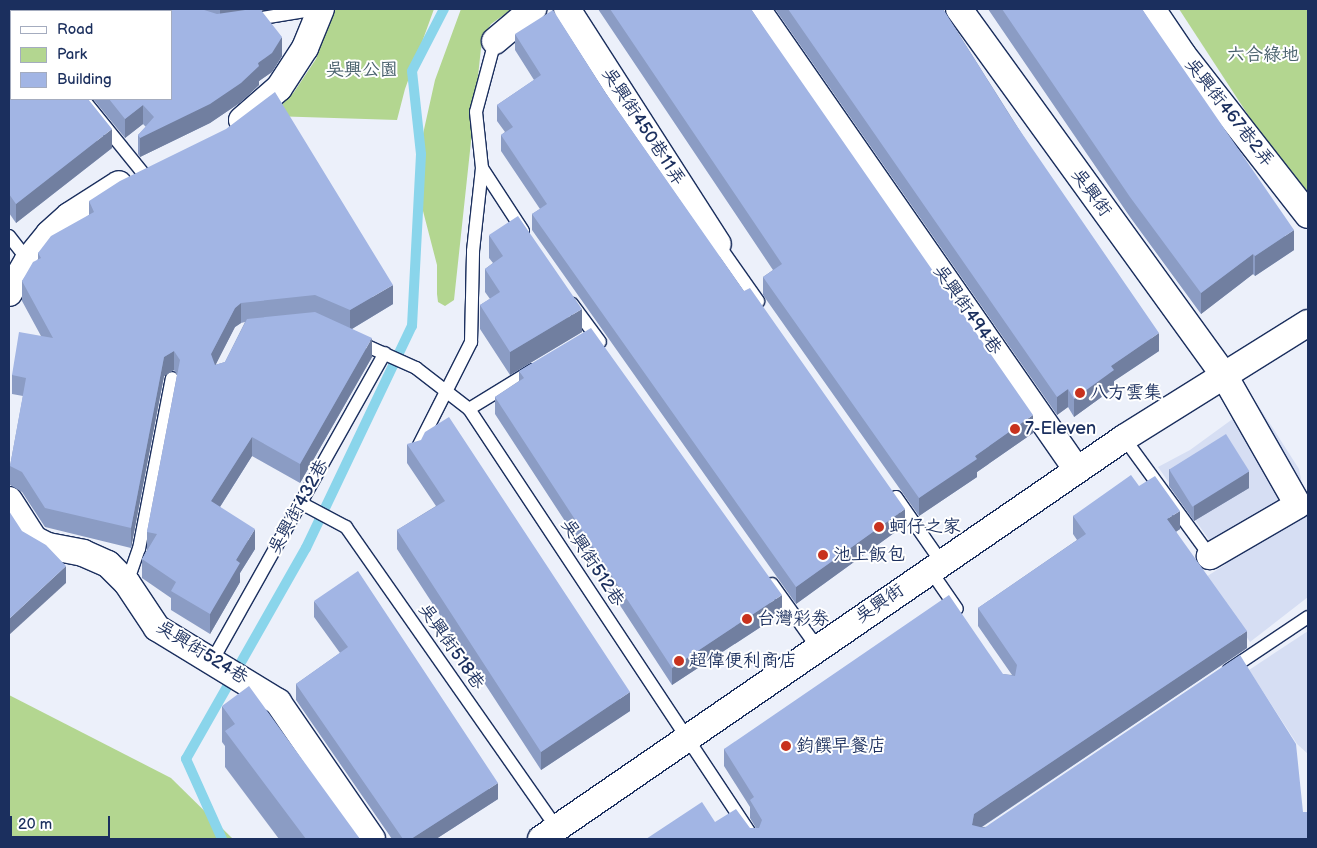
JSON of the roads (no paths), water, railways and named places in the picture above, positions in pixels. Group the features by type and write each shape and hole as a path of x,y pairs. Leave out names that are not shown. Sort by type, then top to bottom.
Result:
{"street":[{"path":"218,136 250,114 279,88 305,48 321,9"},
{"path":"494,41 533,9"},
{"name":"吳興街450巷11弄","path":"567,9 718,244"},
{"name":"吳興街494巷","path":"757,9 857,150 1077,470"},
{"name":"吳興街","path":"959,9 1225,378"},
{"name":"吳興街467巷2弄","path":"1152,9 1183,54 1308,215"},
{"path":"9,293 28,260 49,234 69,216 113,187 168,161"},
{"name":"吳興街","path":"549,834 686,737 1124,438 1225,378 1308,323"},
{"path":"1210,556 1298,505 1225,378"},
{"name":"吳興街524巷","path":"9,500 34,539 48,546 83,553 108,564 128,583 157,628 252,684 278,702 372,839"}],"lane":[{"path":"239,21 317,9"},
{"path":"416,452 470,342 473,251 482,168 476,112 494,41"},
{"path":"84,100 143,173"},
{"path":"482,168 529,241"},
{"path":"9,236 28,260"},
{"path":"718,244 764,310"},
{"path":"566,297 589,336 605,350"},
{"name":"吳興街512巷","path":"342,334 416,368 469,409 754,839"},
{"name":"吳興街432巷","path":"212,661 385,353"},
{"path":"469,409 544,364"},
{"path":"128,583 139,549 172,378"},
{"path":"1124,438 1210,556"},
{"path":"890,489 936,566 962,617"},
{"name":"吳興街518巷","path":"301,502 346,527 549,834"},
{"path":"766,575 817,647"},
{"path":"1214,680 1308,617"}],"waterway":[{"path":"222,839 186,759 306,548 412,326 421,154 412,71 444,9"}],"place":[{"name":"八方雲集","path":"1080,393"},
{"name":"7-Eleven","path":"1015,429"},
{"name":"蚵仔之家","path":"879,527"},
{"name":"池上飯包","path":"823,555"},
{"name":"台灣彩劵","path":"747,619"},
{"name":"超偉便利商店","path":"679,661"},
{"name":"鈞饌早餐店","path":"786,746"}],"park label":[{"name":"六合綠地","path":"1263,55"},
{"name":"吳興公園","path":"362,70"}]}
